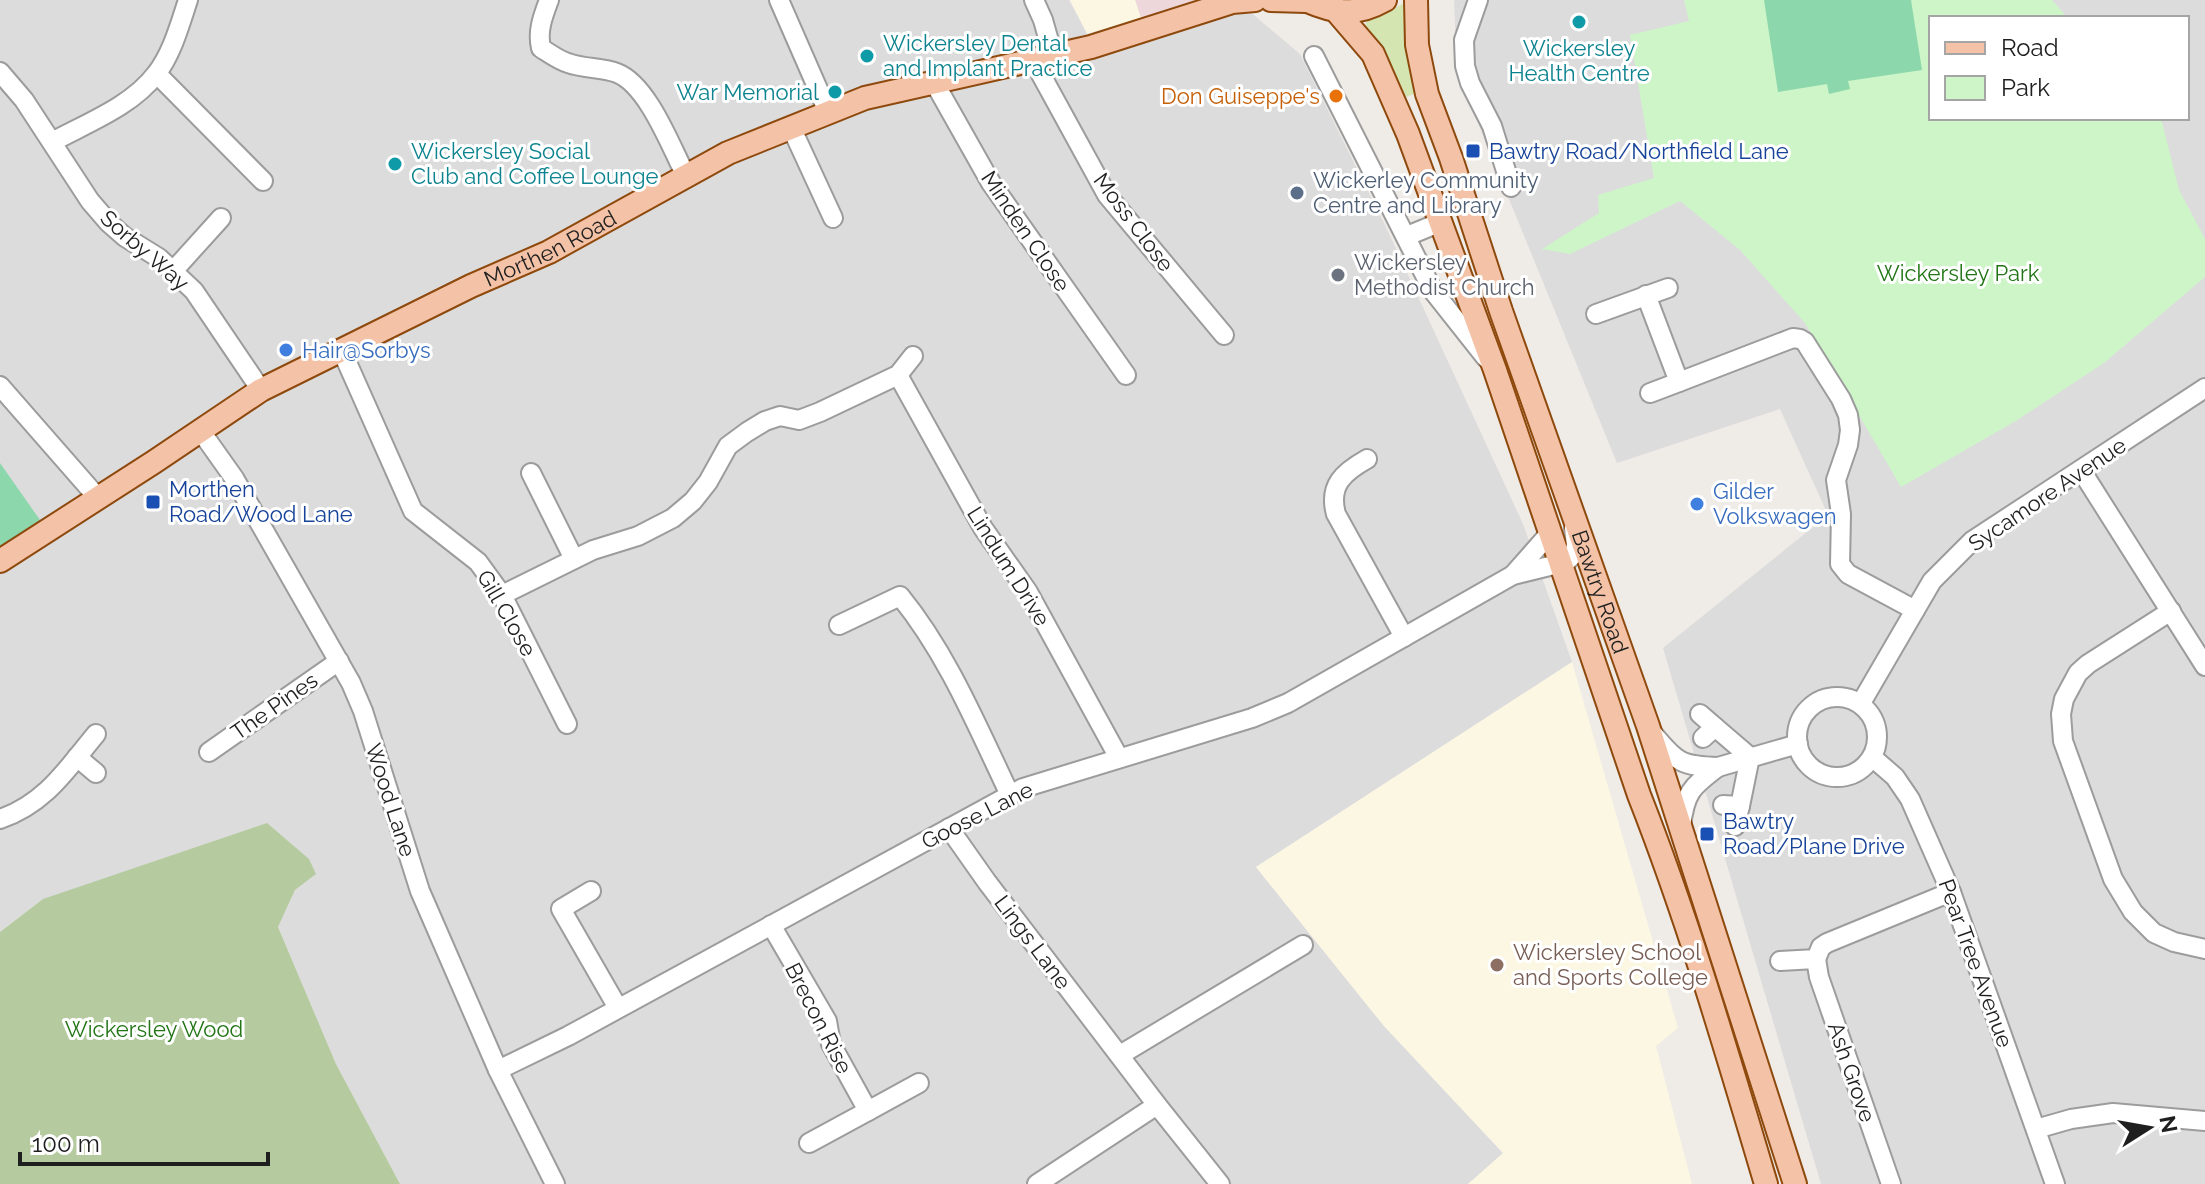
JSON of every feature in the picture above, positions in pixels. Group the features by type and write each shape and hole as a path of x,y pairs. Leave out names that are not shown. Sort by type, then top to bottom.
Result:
{"main road":[{"name":"Morthen Road","path":"0,561 261,390 341,349 549,252 728,153 865,98 1111,41 1233,1 1255,0"},
{"path":"1271,0 1305,0 1337,12 1359,11 1385,0"},
{"name":"Bawtry Road","path":"1416,0 1417,45 1425,86 1648,726 1795,1184"},
{"name":"Bawtry Road","path":"1337,12 1380,65 1441,222 1699,961 1766,1184"}],"street":[{"path":"52,142 120,105 157,74 172,45 188,0"},
{"path":"549,0 541,23 541,48 569,64 606,70 630,80 641,92 686,176"},
{"path":"779,0 828,112"},
{"name":"Moss Close","path":"1034,0 1043,20 1043,58 1107,195 1224,335"},
{"path":"1478,0 1464,40 1463,54 1470,83 1492,126 1511,187"},
{"name":"Bawtry Road","path":"1314,56 1433,291 1495,370"},
{"name":"Sorby Way","path":"0,72 24,100 90,201 109,223 174,270 194,291 261,390"},
{"path":"157,74 263,181"},
{"name":"Minden Close","path":"934,82 991,183 1126,375"},
{"path":"791,127 833,218"},
{"path":"174,270 221,218"},
{"path":"1407,236 1441,222"},
{"path":"1596,314 1668,288"},
{"path":"1646,295 1679,382"},
{"path":"1650,393 1793,338 1805,342 1848,415 1848,445 1836,480 1841,514 1840,564 1848,574 1915,610"},
{"name":"Gill Close","path":"341,349 413,511 478,562 502,595 567,724"},
{"path":"502,595 593,550 638,536 673,518 693,501 708,482 728,446 765,421 780,416 799,420 820,412 898,375 913,356"},
{"name":"Lindum Drive","path":"898,375 983,528 1028,592 1119,758"},
{"path":"0,386 98,498"},
{"name":"Sycamore Avenue","path":"1861,703 1932,581 1972,541 2205,388"},
{"name":"Wood Lane","path":"200,430 234,478 339,661 363,711 420,891 498,1070 555,1184"},
{"path":"1367,459 1346,471 1340,479 1334,505 1336,514 1404,637"},
{"path":"2081,470 2205,666"},
{"path":"531,473 574,559"},
{"path":"1560,564 1570,559 1576,545 1572,511"},
{"name":"Goose Lane","path":"1513,575 1550,533"},
{"name":"Goose Lane","path":"498,1070 1023,788 1252,718 1288,703 1513,575 1560,564"},
{"path":"839,625 900,596 919,619 947,664 1010,795"},
{"path":"2171,611 2078,673 2064,699 2061,714 2063,741 2113,879 2133,912 2154,933 2174,942 2205,949"},
{"name":"The Pines","path":"209,752 339,661"},
{"path":"1836,696 1861,703 1871,714 1876,727 1877,744 1872,757 1862,769 1850,775 1822,775 1809,766 1798,744 1798,726 1808,708 1819,700 1836,696"},
{"path":"1700,714 1709,733 1750,757"},
{"path":"1648,726 1669,753 1680,762 1692,766 1718,767 1798,744"},
{"path":"0,819 18,813 35,802 96,734"},
{"path":"77,757 96,773"},
{"path":"1735,826 1731,805 1750,757"},
{"name":"Pear Tree Avenue","path":"1872,757 1895,777 1910,799 1951,892 2055,1184"},
{"path":"1681,830 1685,801 1693,789 1718,767"},
{"name":"Lings Lane","path":"949,828 987,882 1220,1184"},
{"path":"591,891 561,909 618,1008"},
{"path":"1780,961 1816,959 1821,947 1827,943 1951,892"},
{"name":"Brecon Rise","path":"771,925 827,1021 831,1044 868,1111"},
{"path":"1120,1055 1303,945"},
{"name":"Ash Grove","path":"1816,959 1819,977 1891,1184"},
{"path":"809,1143 919,1083"},
{"path":"1037,1184 1157,1105"},
{"path":"2036,1129 2071,1119 2113,1113 2205,1121"}],"shaded area":[{"path":"0,0 1069,0 1087,33 1141,18 1142,24 1236,0 1300,54 1385,225 1523,524 1572,662 1256,867 1384,1026 1504,1154 1468,1184 400,1184 336,1064 278,927 295,890 316,873 43,899 0,932"},
{"path":"1070,0 1135,0 1141,18 1087,34"},
{"path":"1135,0 1217,0 1143,25"},
{"path":"1454,0 2205,0 2205,1184 1821,1184 1663,648 1828,515 1780,409 1617,463 1457,72"},
{"name":"Wickersley School and Sports College","path":"1572,662 1678,1028 1656,1046 1692,1184 1468,1184 1503,1153 1384,1026 1256,867"}],"green space":[{"name":"Wickersley Park","path":"1684,0 2052,0 2066,16 1929,16 1929,120 2162,120 2179,190 2205,239 2205,277 2104,363 2014,422 1901,487 1805,323 1740,250 1680,201 1570,254 1542,249 1599,213 1598,195 1654,178 1630,35 1689,21"},
{"path":"1764,0 1911,0 1922,70 1848,81 1850,89 1829,94 1827,84 1778,92"},
{"path":"1402,4 1407,7 1409,56 1417,93 1403,98 1383,51 1364,29 1367,21"},
{"path":"0,463 40,520 0,548"},
{"name":"Wickersley Wood","path":"267,823 309,859 316,874 295,890 278,927 336,1064 400,1184 0,1184 0,932 43,899"}],"place":[{"name":"Wickersley Health Centre","path":"1579,22"},
{"name":"Wickersley Dental and Implant Practice","path":"867,56"},
{"name":"War Memorial","path":"835,92"},
{"name":"Don Guiseppe's","path":"1336,96"},
{"name":"Bawtry Road/Northfield Lane","path":"1473,151"},
{"name":"Wickersley Social Club and Coffee Lounge","path":"395,164"},
{"name":"Wickerley Community Centre and Library","path":"1297,193"},
{"name":"Wickersley Methodist Church","path":"1338,275"},
{"name":"Hair@Sorbys","path":"286,350"},
{"name":"Morthen Road/Wood Lane","path":"153,502"},
{"name":"Gilder Volkswagen","path":"1697,504"},
{"name":"Bawtry Road/Plane Drive","path":"1707,834"},
{"name":"Wickersley School and Sports College","path":"1497,965"}]}
